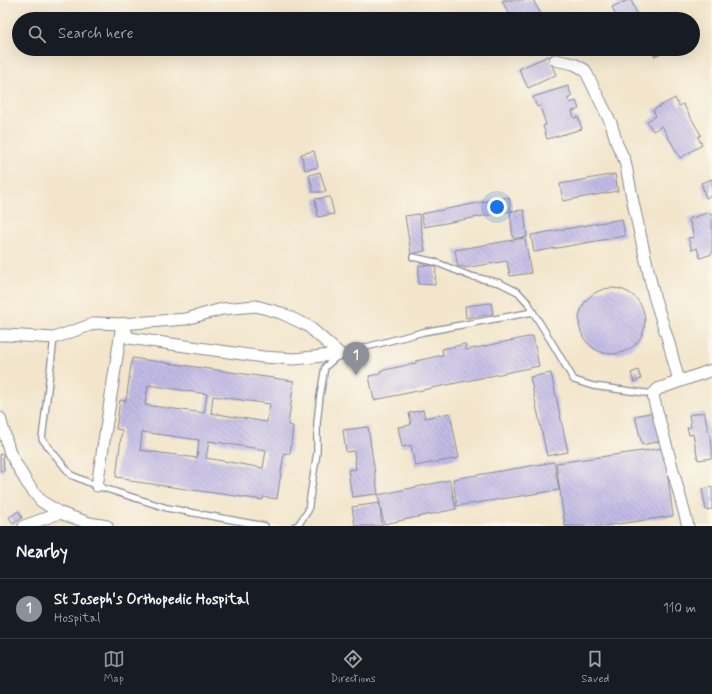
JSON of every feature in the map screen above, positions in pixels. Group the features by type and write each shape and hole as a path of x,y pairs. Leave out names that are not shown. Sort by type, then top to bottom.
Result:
{"street":[{"path":"555,60 574,64 585,70 611,123 617,144 625,161 654,296 679,381"},
{"path":"0,335 54,338 96,323 122,324 186,319 222,309 256,306 281,313 308,326 340,354"},
{"path":"122,324 129,338 263,357 295,359 340,354"},
{"path":"97,486 122,324"},
{"path":"688,526 653,394 658,389 712,370"},
{"path":"0,418 10,453 27,483 41,501 60,513 90,523 107,526"},
{"path":"24,526 60,513"}],"lane":[{"path":"413,257 435,262 470,276 500,283 518,292 529,304 574,380 593,386 653,394"},
{"path":"295,526 298,525 308,511 317,452 317,423 325,367 340,354 423,332 533,312"},
{"path":"54,338 42,440 71,475 97,486 167,508 265,526"}],"building":[{"path":"533,0 540,12 508,12 502,1"},
{"path":"631,0 636,12 614,12 612,7"},
{"path":"548,56 556,75 528,88 519,69"},
{"path":"568,86 572,97 568,98 570,103 576,101 579,109 572,111 574,118 578,117 582,129 547,139 543,126 546,125 540,106 537,107 533,97"},
{"path":"675,98 679,106 683,104 701,135 698,137 702,145 680,158 662,126 653,131 647,121 656,116 653,110"},
{"path":"314,151 318,167 305,170 301,154"},
{"path":"320,172 326,192 313,192 309,175"},
{"path":"615,174 618,191 563,201 560,184"},
{"path":"712,179 712,196 706,198 701,183"},
{"path":"330,197 334,214 318,217 315,199"},
{"path":"509,197 511,211 424,227 421,214"},
{"path":"524,210 527,237 513,238 510,211"},
{"path":"710,212 712,218 712,254 700,258 697,248 692,250 688,238 694,237 689,219"},
{"path":"419,214 425,251 411,254 405,216"},
{"path":"622,219 625,236 534,252 531,235"},
{"path":"525,238 531,273 510,276 507,261 464,268 463,266 458,267 455,250"},
{"path":"419,265 436,266 435,285 418,284"},
{"path":"612,288 625,290 635,298 643,308 645,321 643,334 635,344 625,352 612,354 599,352 589,344 581,334 579,321 581,308 589,298 599,290"},
{"path":"491,303 493,314 466,318 465,306"},
{"path":"533,336 539,366 374,400 369,376 380,374 380,371 443,355 442,349 465,344 466,350"},
{"path":"132,358 294,381 288,425 293,426 290,454 284,453 277,499 263,497 263,500 130,481 130,479 116,477 122,430 116,429 120,400 126,401","holes":["148,385 207,394 204,413 145,405","213,396 270,404 267,422 211,413","142,432 199,440 197,458 140,450","209,441 266,450 263,468 206,458"]},
{"path":"638,370 641,379 634,382 631,373"},
{"path":"551,373 568,452 547,456 530,377"},
{"path":"423,410 425,418 450,413 459,458 415,466 411,445 402,447 398,427 411,425 409,413"},
{"path":"654,412 661,441 642,445 635,416"},
{"path":"704,412 712,446 712,458 698,460 693,434 689,435 687,428 691,427 689,415"},
{"path":"368,427 378,494 352,497 348,470 356,469 354,451 346,452 343,430"},
{"path":"664,448 673,516 604,526 565,526 556,463"},
{"path":"0,454 3,454 4,471 0,471"},
{"path":"554,462 559,490 457,506 453,479"},
{"path":"450,480 456,509 384,524 378,495"},
{"path":"712,487 712,509 706,510 702,489"},
{"path":"379,503 382,526 355,526 352,507"},
{"path":"19,511 22,518 13,524 9,517"}],"place":[{"name":"St Joseph's Orthopedic Hospital","path":"356,375"}]}
